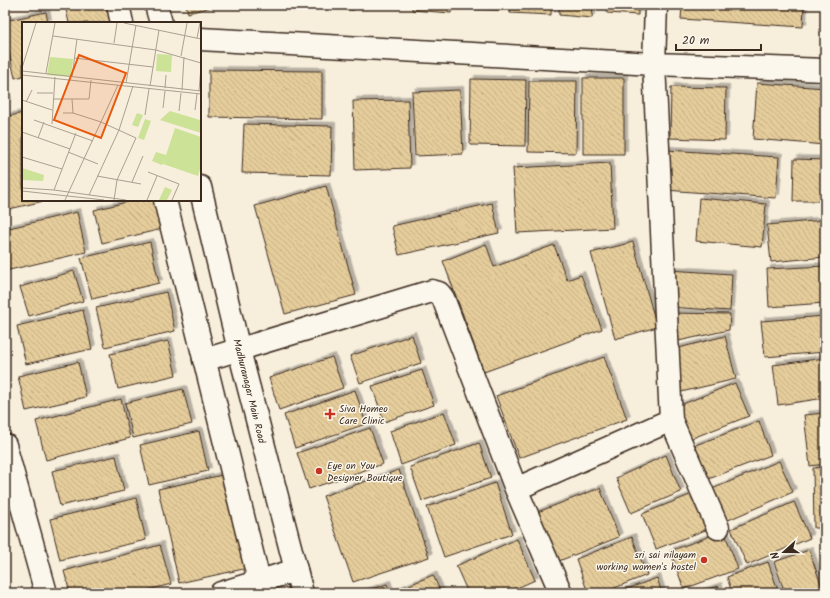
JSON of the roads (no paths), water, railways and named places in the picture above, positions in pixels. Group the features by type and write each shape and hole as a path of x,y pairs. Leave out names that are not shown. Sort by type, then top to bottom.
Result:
{"street":[{"path":"118,5 122,22"},
{"path":"156,5 161,22"},
{"path":"656,5 654,64 671,420 718,528"},
{"path":"201,39 654,64 825,70"},
{"name":"Madhuranagar Main Road","path":"201,191 239,350 302,593"},
{"path":"165,201 261,588"},
{"path":"204,360 432,291 439,293 443,298 516,489 561,593"},
{"path":"516,489 671,420"},
{"path":"5,445 46,593"},
{"path":"220,593 261,588 296,570"}],"place":[{"name":"Siva Homeo Care Clinic","path":"330,414"},
{"name":"Eye on You Designer Boutique","path":"319,471"},
{"name":"sri sai nilayam working women's hostel","path":"704,560"}]}
